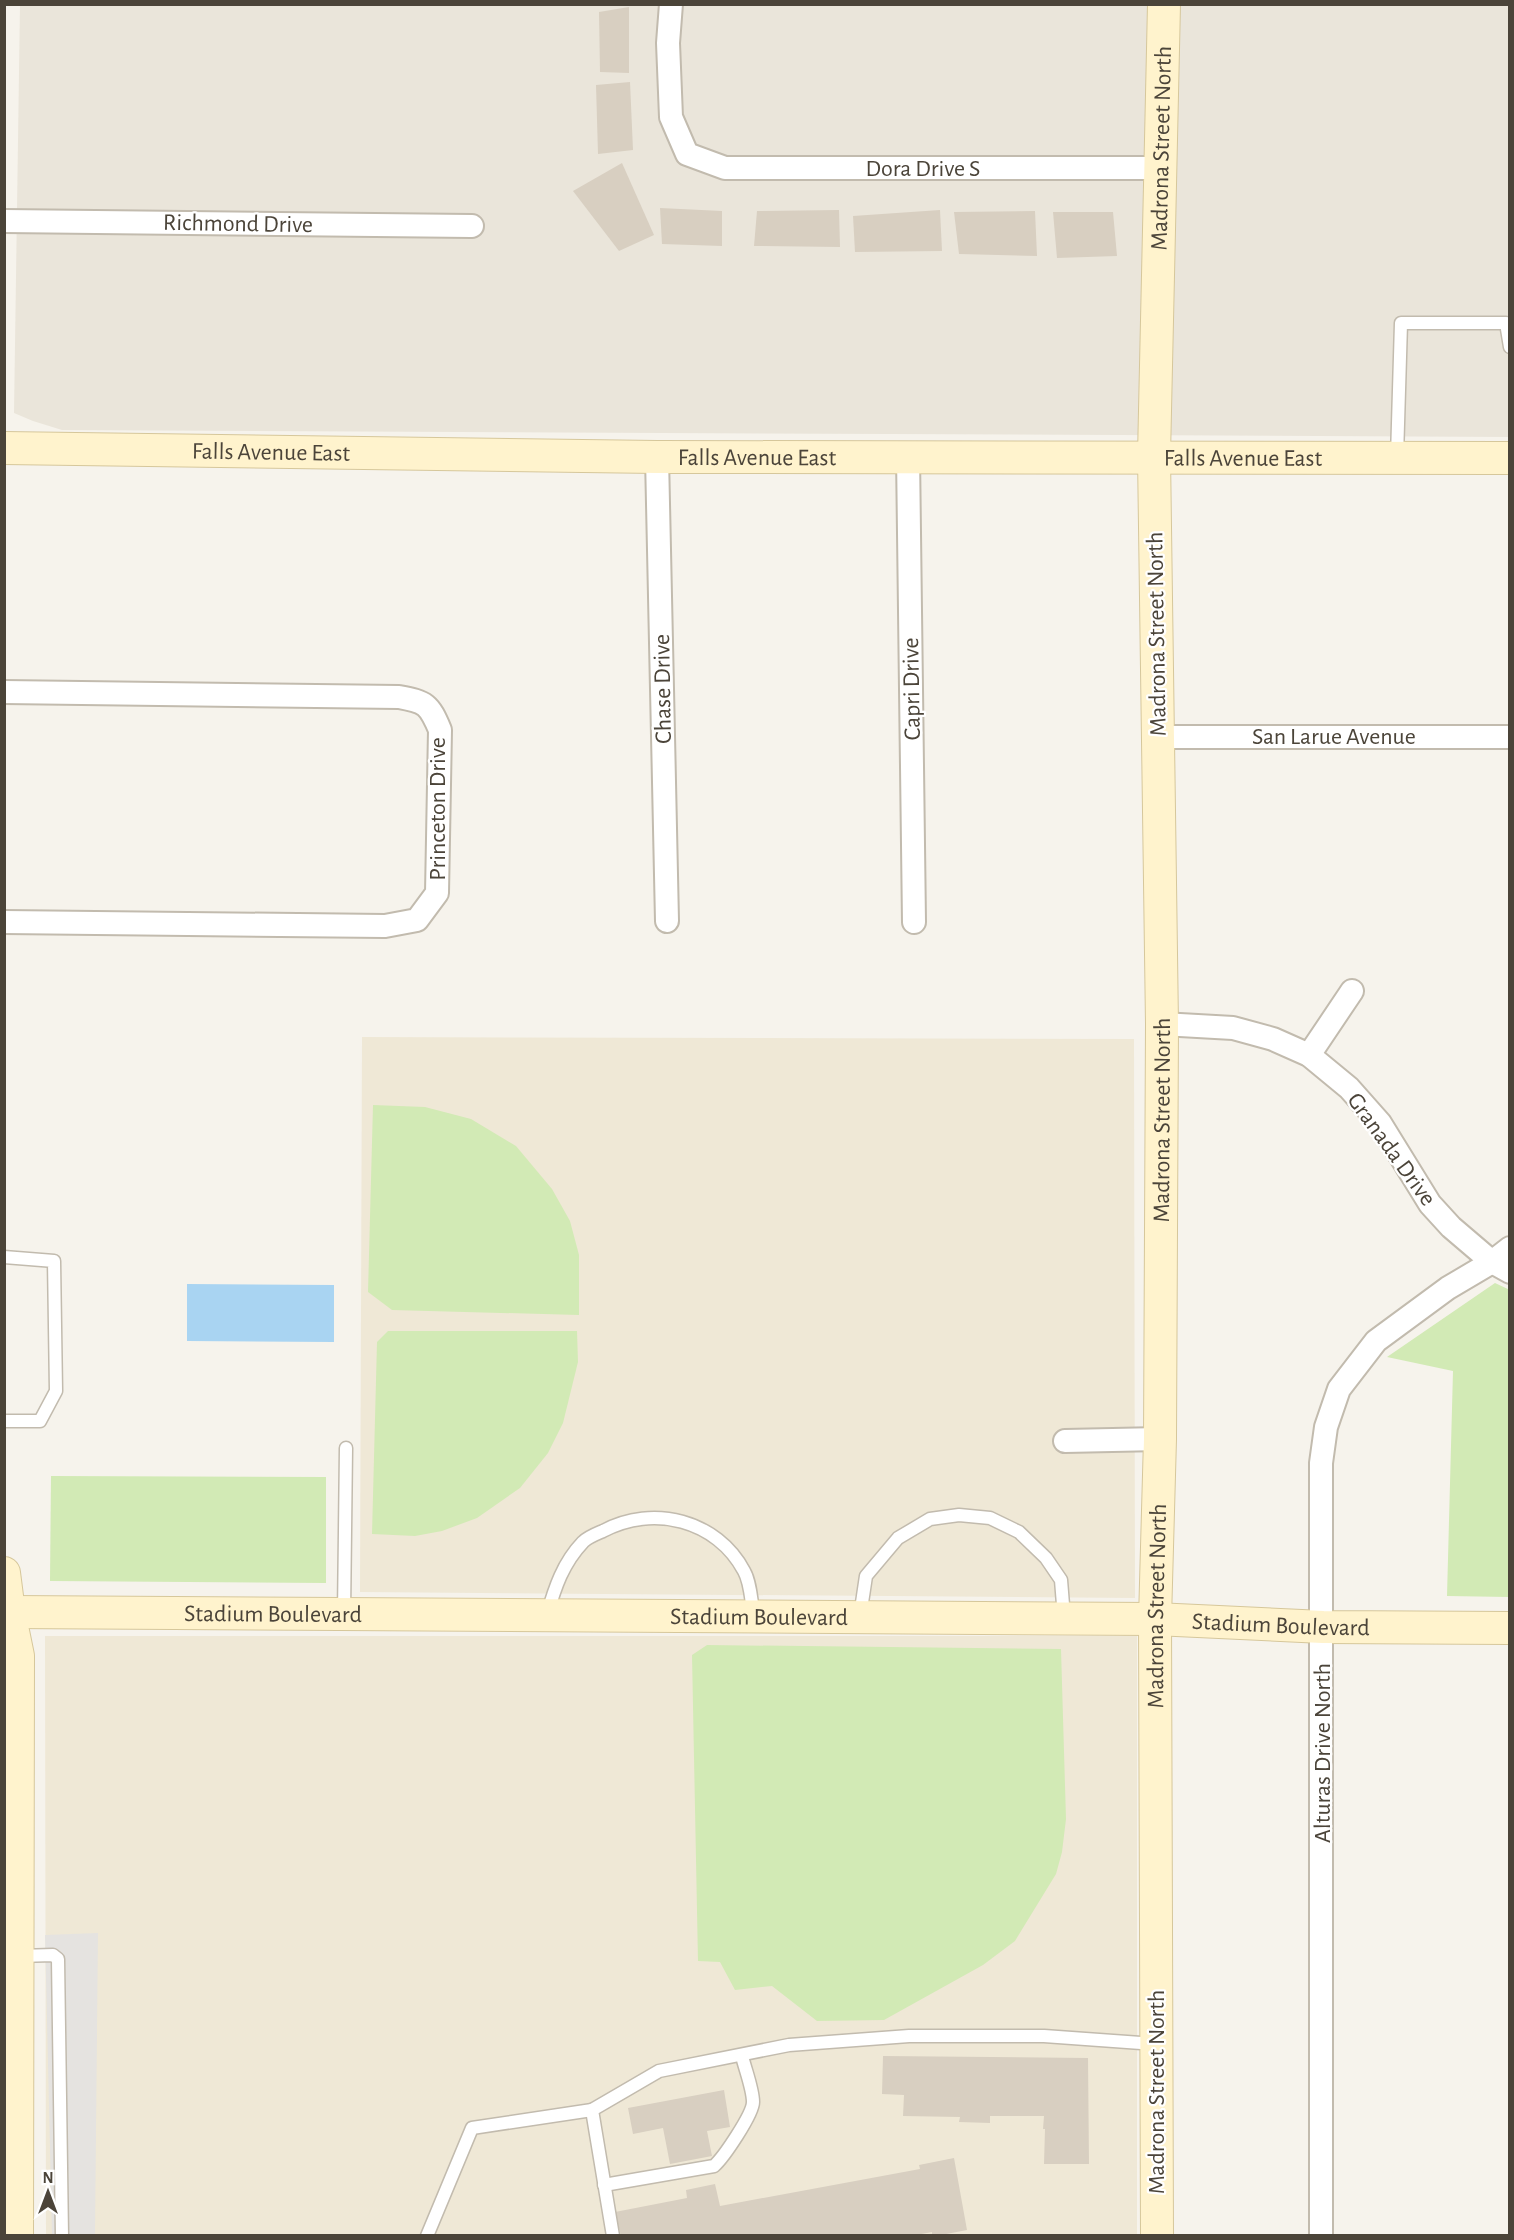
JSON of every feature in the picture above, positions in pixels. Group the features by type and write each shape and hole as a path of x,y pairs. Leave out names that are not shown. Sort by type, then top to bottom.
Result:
{"street":[{"name":"Dora Drive S","path":"670,4 668,43 671,117 687,154 725,168 1161,168"},
{"name":"Madrona Street North","path":"1157,2235 1155,1619 1160,1439 1162,1024 1154,456 1164,4"},
{"name":"Richmond Drive","path":"4,221 472,226"},
{"name":"Falls Avenue East","path":"4,448 657,457 908,455 1509,458"},
{"name":"Capri Drive","path":"908,455 914,922"},
{"name":"Chase Drive","path":"657,457 667,921"},
{"name":"Princeton Drive","path":"4,692 399,697 419,701 432,711 440,730 437,893 417,920 386,926 4,922"},
{"name":"San Larue Avenue","path":"1158,736 1509,737"},
{"path":"1309,1055 1352,991"},
{"name":"Granada Drive","path":"1162,1024 1233,1028 1273,1039 1309,1055 1349,1088 1380,1123 1430,1204 1451,1227 1504,1260"},
{"name":"Alturas Drive North","path":"1320,2235 1323,1627 1321,1463 1326,1427 1339,1389 1376,1341 1448,1288 1504,1260"},
{"path":"1065,1441 1160,1439"},
{"path":"4,1574 7,1614 18,1656 17,2235"},
{"name":"Stadium Boulevard","path":"7,1614 1065,1618 1155,1619 1323,1627 1509,1628"}],"lane":[{"path":"1397,457 1401,323 1506,324 1509,347"},
{"path":"4,1257 54,1262 56,1391 40,1420 4,1420"},
{"path":"344,1615 346,1448"},
{"path":"860,1617 866,1576 898,1538 930,1519 960,1515 990,1518 1019,1532 1046,1558 1061,1580 1065,1618"},
{"path":"547,1616 558,1576 584,1540 620,1521 652,1516 694,1524 729,1548 746,1573 754,1617"},
{"path":"17,1956 53,1955 58,1959 62,2235"},
{"path":"427,2235 472,2128 592,2110 659,2071 789,2045 909,2037 1044,2037 1155,2043"},
{"path":"604,2185 714,2166 728,2149 750,2113 753,2102 742,2056"},
{"path":"592,2110 613,2235"}],"shaded area":[{"path":"20,5 1509,5 1509,437 62,430 14,413"},
{"path":"362,1037 1134,1039 1135,1598 360,1592"},
{"path":"45,1636 1137,1636 1137,2235 46,2235"},
{"path":"98,1933 95,2235 52,2235 45,1935"}],"green space":[{"path":"373,1105 425,1107 471,1119 516,1146 552,1189 570,1221 579,1255 579,1315 392,1310 368,1292"},
{"path":"1495,1283 1510,1290 1509,1597 1447,1596 1453,1371 1387,1357"},
{"path":"388,1331 577,1331 578,1362 563,1423 548,1453 520,1488 477,1518 442,1531 415,1536 372,1534 377,1342"},
{"path":"51,1476 326,1477 326,1583 50,1581"},
{"path":"707,1645 1061,1649 1066,1819 1062,1852 1056,1874 1015,1941 983,1965 884,2020 817,2021 772,1986 735,1990 720,1962 698,1961 692,1655"}],"water":[{"path":"187,1284 334,1285 334,1342 187,1341"}],"building":[{"path":"629,7 629,73 600,72 599,12"},
{"path":"630,82 633,150 598,154 596,85"},
{"path":"622,163 654,235 619,251 573,191"},
{"path":"660,208 722,211 722,246 662,244"},
{"path":"839,210 840,247 754,246 757,211"},
{"path":"940,210 942,251 855,252 853,216"},
{"path":"1035,211 1037,256 959,254 954,212"},
{"path":"1053,212 1113,212 1117,256 1057,258"},
{"path":"883,2056 1088,2058 1089,2164 1044,2164 1044,2116 990,2116 990,2123 959,2122 960,2117 903,2116 904,2095 882,2094"},
{"path":"724,2090 730,2127 707,2131 712,2156 670,2164 663,2128 633,2134 628,2108"},
{"path":"954,2158 967,2230 936,2236 932,2236 932,2232 911,2236 621,2236 615,2212 687,2198 686,2190 715,2184 720,2206 920,2169 919,2165"}]}
